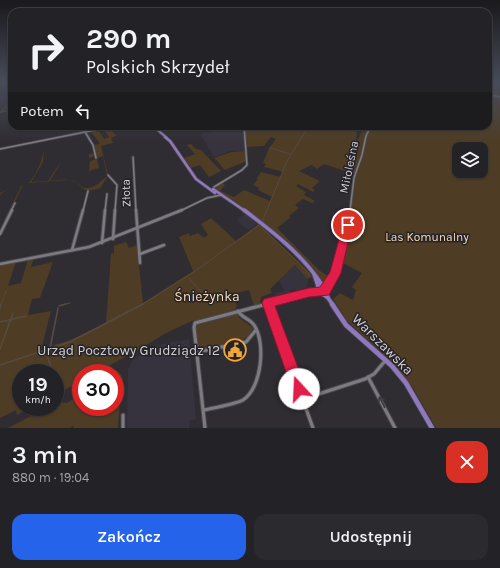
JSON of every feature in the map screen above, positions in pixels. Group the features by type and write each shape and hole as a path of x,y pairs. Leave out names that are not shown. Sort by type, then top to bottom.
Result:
{"main road":[{"path":"158,130 169,140 192,174 202,183 211,187 267,228 313,272 322,289"},
{"name":"Warszawska","path":"322,289 346,325 386,360 406,383 432,428"}],"street":[{"path":"0,148 95,130"},
{"path":"211,187 242,170 247,165 244,130"},
{"name":"Miłoleśna","path":"322,289 330,283 336,273 346,237 353,182 362,156 365,137 369,130"},
{"path":"85,132 93,145 96,158"},
{"name":"Złota","path":"133,157 140,263"},
{"path":"108,175 117,185 112,239"},
{"path":"72,250 88,191"},
{"path":"102,243 107,194"},
{"path":"0,264 102,243 176,214 207,198 220,195"},
{"path":"0,234 15,203"},
{"path":"140,254 164,245"},
{"path":"205,428 194,324 198,321 322,289"},
{"path":"268,303 313,428"},
{"path":"204,410 241,401 246,397 255,382 262,362 261,347 254,324 242,317 238,311"},
{"path":"197,352 246,342 256,330"},
{"path":"303,398 368,377 386,360"},
{"path":"368,377 395,428"},
{"path":"123,416 123,428"}],"shaded area":[{"path":"243,130 246,151 230,151 214,157 200,134 214,131"},
{"path":"245,214 258,224 248,230 236,220"},
{"path":"295,265 308,280 307,287 296,291 295,289 290,290 291,292 276,296 275,293 285,291 279,281"},
{"path":"189,339 196,419 189,421 189,428 127,428 128,369 133,359 159,345"}],"green space":[{"name":"Las Komunalny","path":"492,102 500,102 500,428 436,428 413,388 379,350 347,321 333,299 340,293 353,300 356,290 352,287 362,273 337,260 345,235 354,174 324,164 317,169 312,165 299,171 320,181 312,188 315,190 313,192 298,184 296,186 306,192 304,195 315,201 312,203 303,199 295,205 299,208 289,216 291,217 277,228 320,271 334,280 330,287 321,280 314,269 270,228 216,189 221,183 225,185 220,191 234,197 244,190 270,201 272,197 258,190 259,188 253,185 261,172 281,177 283,172 264,167 266,164 263,163 269,148 276,139 271,137 264,146 247,147 245,130 357,130 356,143 363,130 492,130"},
{"path":"98,130 104,139 109,137 105,130 112,130 116,136 111,138 113,143 101,146 108,174 107,175 103,156 97,158 99,168 89,171 90,161 96,159 96,156 89,158 89,154 95,153 94,145 100,144 91,131"},
{"path":"191,144 196,149 201,150 221,171 209,177 200,165 191,168 184,158 195,154 187,145"},
{"path":"44,148 43,162 31,182 48,181 60,163 61,154 60,164 50,181 68,180 28,183 38,168"},
{"path":"246,151 247,161 225,170 214,158 231,152"},
{"path":"108,176 100,188 86,190 84,189 78,184 68,180 72,180 80,184 83,188 88,188 94,186"},
{"path":"25,185 22,187 0,232 5,218 21,187"},
{"name":"Śnieżynka","path":"211,218 236,241 259,224 309,272 312,277 307,279 295,265 270,289 272,293 261,297 260,304 254,306 249,290 233,294 238,317 253,328 248,338 244,338 244,340 198,349 194,320 166,333 112,364 72,364 72,386 64,390 64,364 12,364 12,412 0,418 0,265 16,262 8,286 21,283 28,259 34,258 31,267 53,262 40,298 32,299 28,315 51,311 41,350 49,347 58,307 51,346 73,339 106,323 111,254 114,253 114,246 126,242 129,248 137,245 143,303 193,271 179,237 189,233 190,236 198,233 204,238 208,235 201,224"},
{"path":"72,400 72,416 119,416 118,428 74,428 73,426 70,428 8,428 31,416 64,416 64,403 67,403"}],"waterway":[{"path":"0,113 8,104"},
{"path":"1,112 8,111"},
{"path":"262,222 287,161 306,130"},
{"path":"270,148 290,154"},
{"path":"141,305 191,274 259,225"},
{"path":"261,227 300,264 310,276"},
{"path":"189,278 204,295"},
{"path":"1,305 6,291"},
{"path":"66,304 70,303"},
{"path":"0,308 1,304"},
{"path":"59,306 66,304"},
{"path":"62,305 66,304"},
{"path":"50,349 70,342 143,304"},
{"path":"50,349 58,308"},
{"path":"11,320 13,313"},
{"path":"11,320 26,316"},
{"path":"0,322 11,320"},
{"path":"0,349 11,320"},
{"path":"0,365 50,349"},
{"path":"47,355 50,364"}],"place":[{"name":"Urząd Pocztowy Grudziądz 12","path":"235,350"}],"route":[{"path":"299,389 268,303 309,292 325,292 336,273 348,225"}]}
